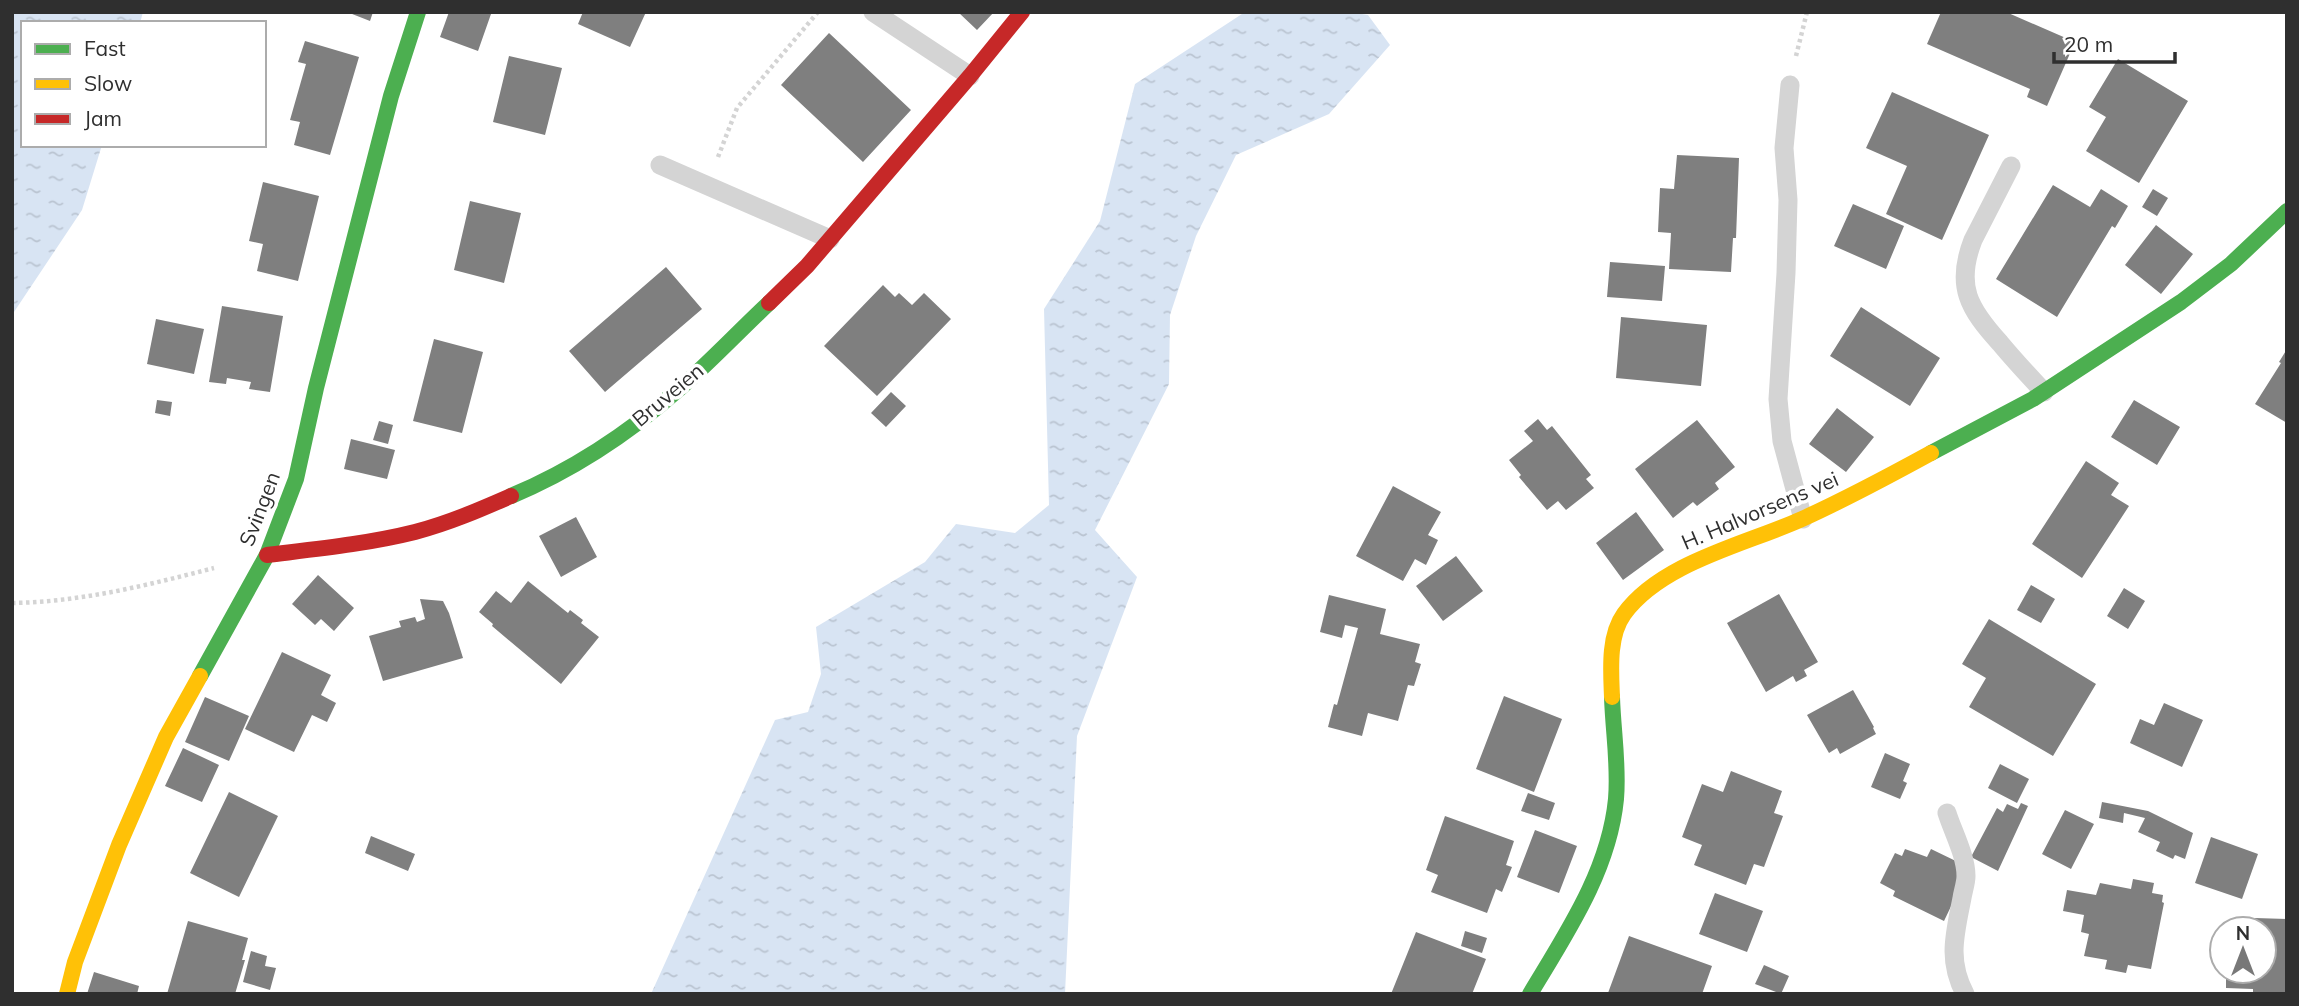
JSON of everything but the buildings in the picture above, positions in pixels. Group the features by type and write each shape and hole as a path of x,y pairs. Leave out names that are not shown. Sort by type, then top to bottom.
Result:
{"street":[{"name":"Svingen","path":"67,994 75,962 119,845 166,737 267,555 296,479 316,388 391,96 418,12"},
{"name":"Bruveien","path":"267,555 352,544 414,532 455,520 526,489 590,454 636,424 680,388 807,266 1023,12"},
{"name":"H. Halvorsens vei","path":"1530,994 1574,920 1596,875 1608,836 1616,800 1611,657 1621,618 1634,603 1665,577 1706,555 1803,519 2044,392 2201,287 2287,211"}],"lane":[{"path":"873,12 970,76"},
{"path":"1790,85 1784,148 1787,200 1786,272 1778,399 1782,441 1803,519"},
{"path":"660,165 830,239"},
{"path":"2011,166 1968,252 1964,281 1967,297 1978,319 2044,392"},
{"path":"1947,813 1966,876 1955,931 1953,958 1955,976 1965,994"}],"path":[{"path":"707,186 737,108 818,12"},
{"path":"1790,85 1807,12"},
{"path":"12,603 53,602 216,568"}],"water":[{"path":"12,12 143,12 141,21 21,21 21,147 101,147 82,210 12,315"},
{"path":"1245,12 1350,12 1368,15 1390,45 1329,114 1236,155 1196,236 1170,315 1169,384 1095,530 1137,577 1077,736 1065,994 651,994 775,720 808,712 821,674 816,627 925,562 956,524 1015,533 1049,505 1044,309 1100,221 1135,84"}],"traffic: fast":[{"path":"200,676 267,555 296,479 316,388 391,96 418,12"},
{"path":"1931,453 2033,399 2181,302 2231,264 2287,211"},
{"path":"511,496 556,475 641,420 691,379 769,303"},
{"path":"1530,994 1584,901 1605,851 1612,826 1617,786 1612,697"}],"traffic: slow":[{"path":"1612,697 1615,633 1624,614 1640,596 1660,581 1707,556 1818,511 1931,453"},
{"path":"67,994 75,962 119,845 166,737 200,676"}],"traffic: jam":[{"path":"769,303 807,266 1022,12"},
{"path":"267,555 360,543 415,532 511,496"}]}
